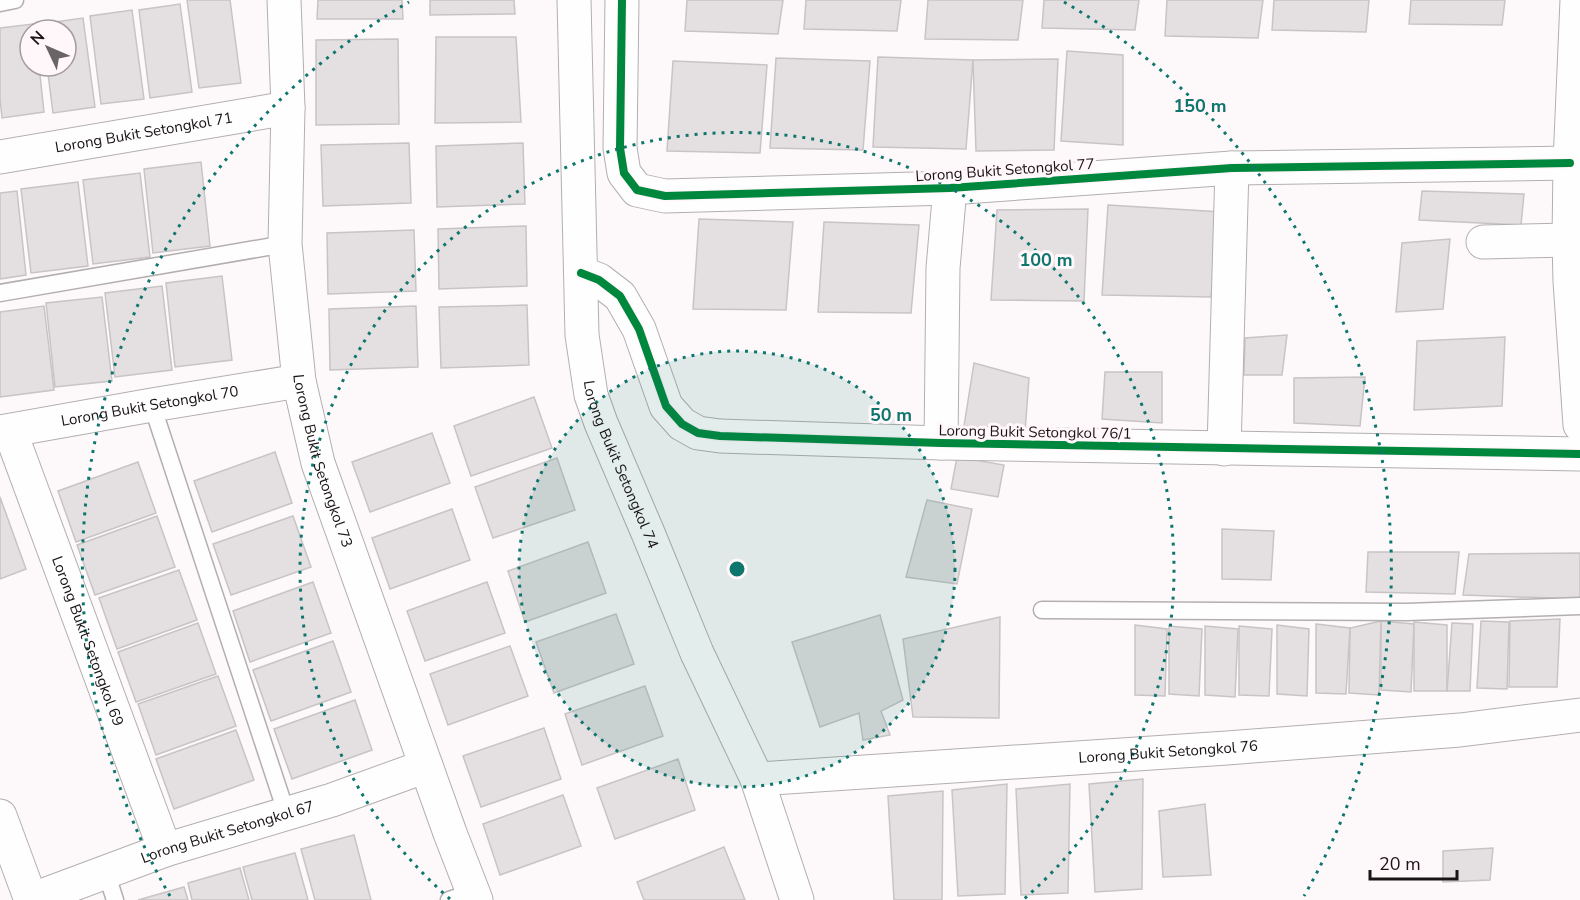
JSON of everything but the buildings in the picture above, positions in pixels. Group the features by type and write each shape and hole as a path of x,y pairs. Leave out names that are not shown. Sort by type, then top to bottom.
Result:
{"street":[{"name":"Lorong Bukit Setongkol 73","path":"284,0 288,108 285,244 299,381 318,463 450,833 466,897"},
{"name":"Lorong Bukit Setongkol 74","path":"574,0 582,335 591,395 697,653 757,779 798,900"},
{"name":"Lorong Bukit Setongkol 77","path":"622,0 620,148 624,172 637,190 665,196 950,188 1232,168 1570,163"},
{"path":"1578,0 1570,163 1569,240 1580,424"},
{"name":"Lorong Bukit Setongkol 71","path":"0,157 288,108"},
{"path":"1224,449 1232,168"},
{"path":"941,443 943,268 950,188"},
{"path":"1484,242 1569,240"},
{"name":"Lorong Bukit Setongkol 76/1","path":"581,273 599,280 620,296 639,329 666,406 682,424 698,433 720,436 941,443 1580,454"},
{"name":"Lorong Bukit Setongkol 70","path":"5,431 299,381"},
{"name":"Lorong Bukit Setongkol 69","path":"5,431 165,850"},
{"name":"Lorong Bukit Setongkol 76","path":"757,779 1029,762 1460,730 1580,715"},
{"name":"Lorong Bukit Setongkol 67","path":"31,900 110,886 165,850 287,815 372,787 426,766"},
{"path":"0,816 31,900"}],"lane":[{"path":"0,3 15,0"},
{"path":"0,294 285,244"},
{"path":"152,405 287,815"},
{"path":"1042,610 1407,612 1580,606"}],"cycle path":[{"path":"622,0 620,148 624,173 637,190 665,196 950,188 1232,168 1570,163"},
{"path":"581,273 599,280 620,296 639,329 666,406 682,424 698,433 720,436 941,443 1580,454"}]}
